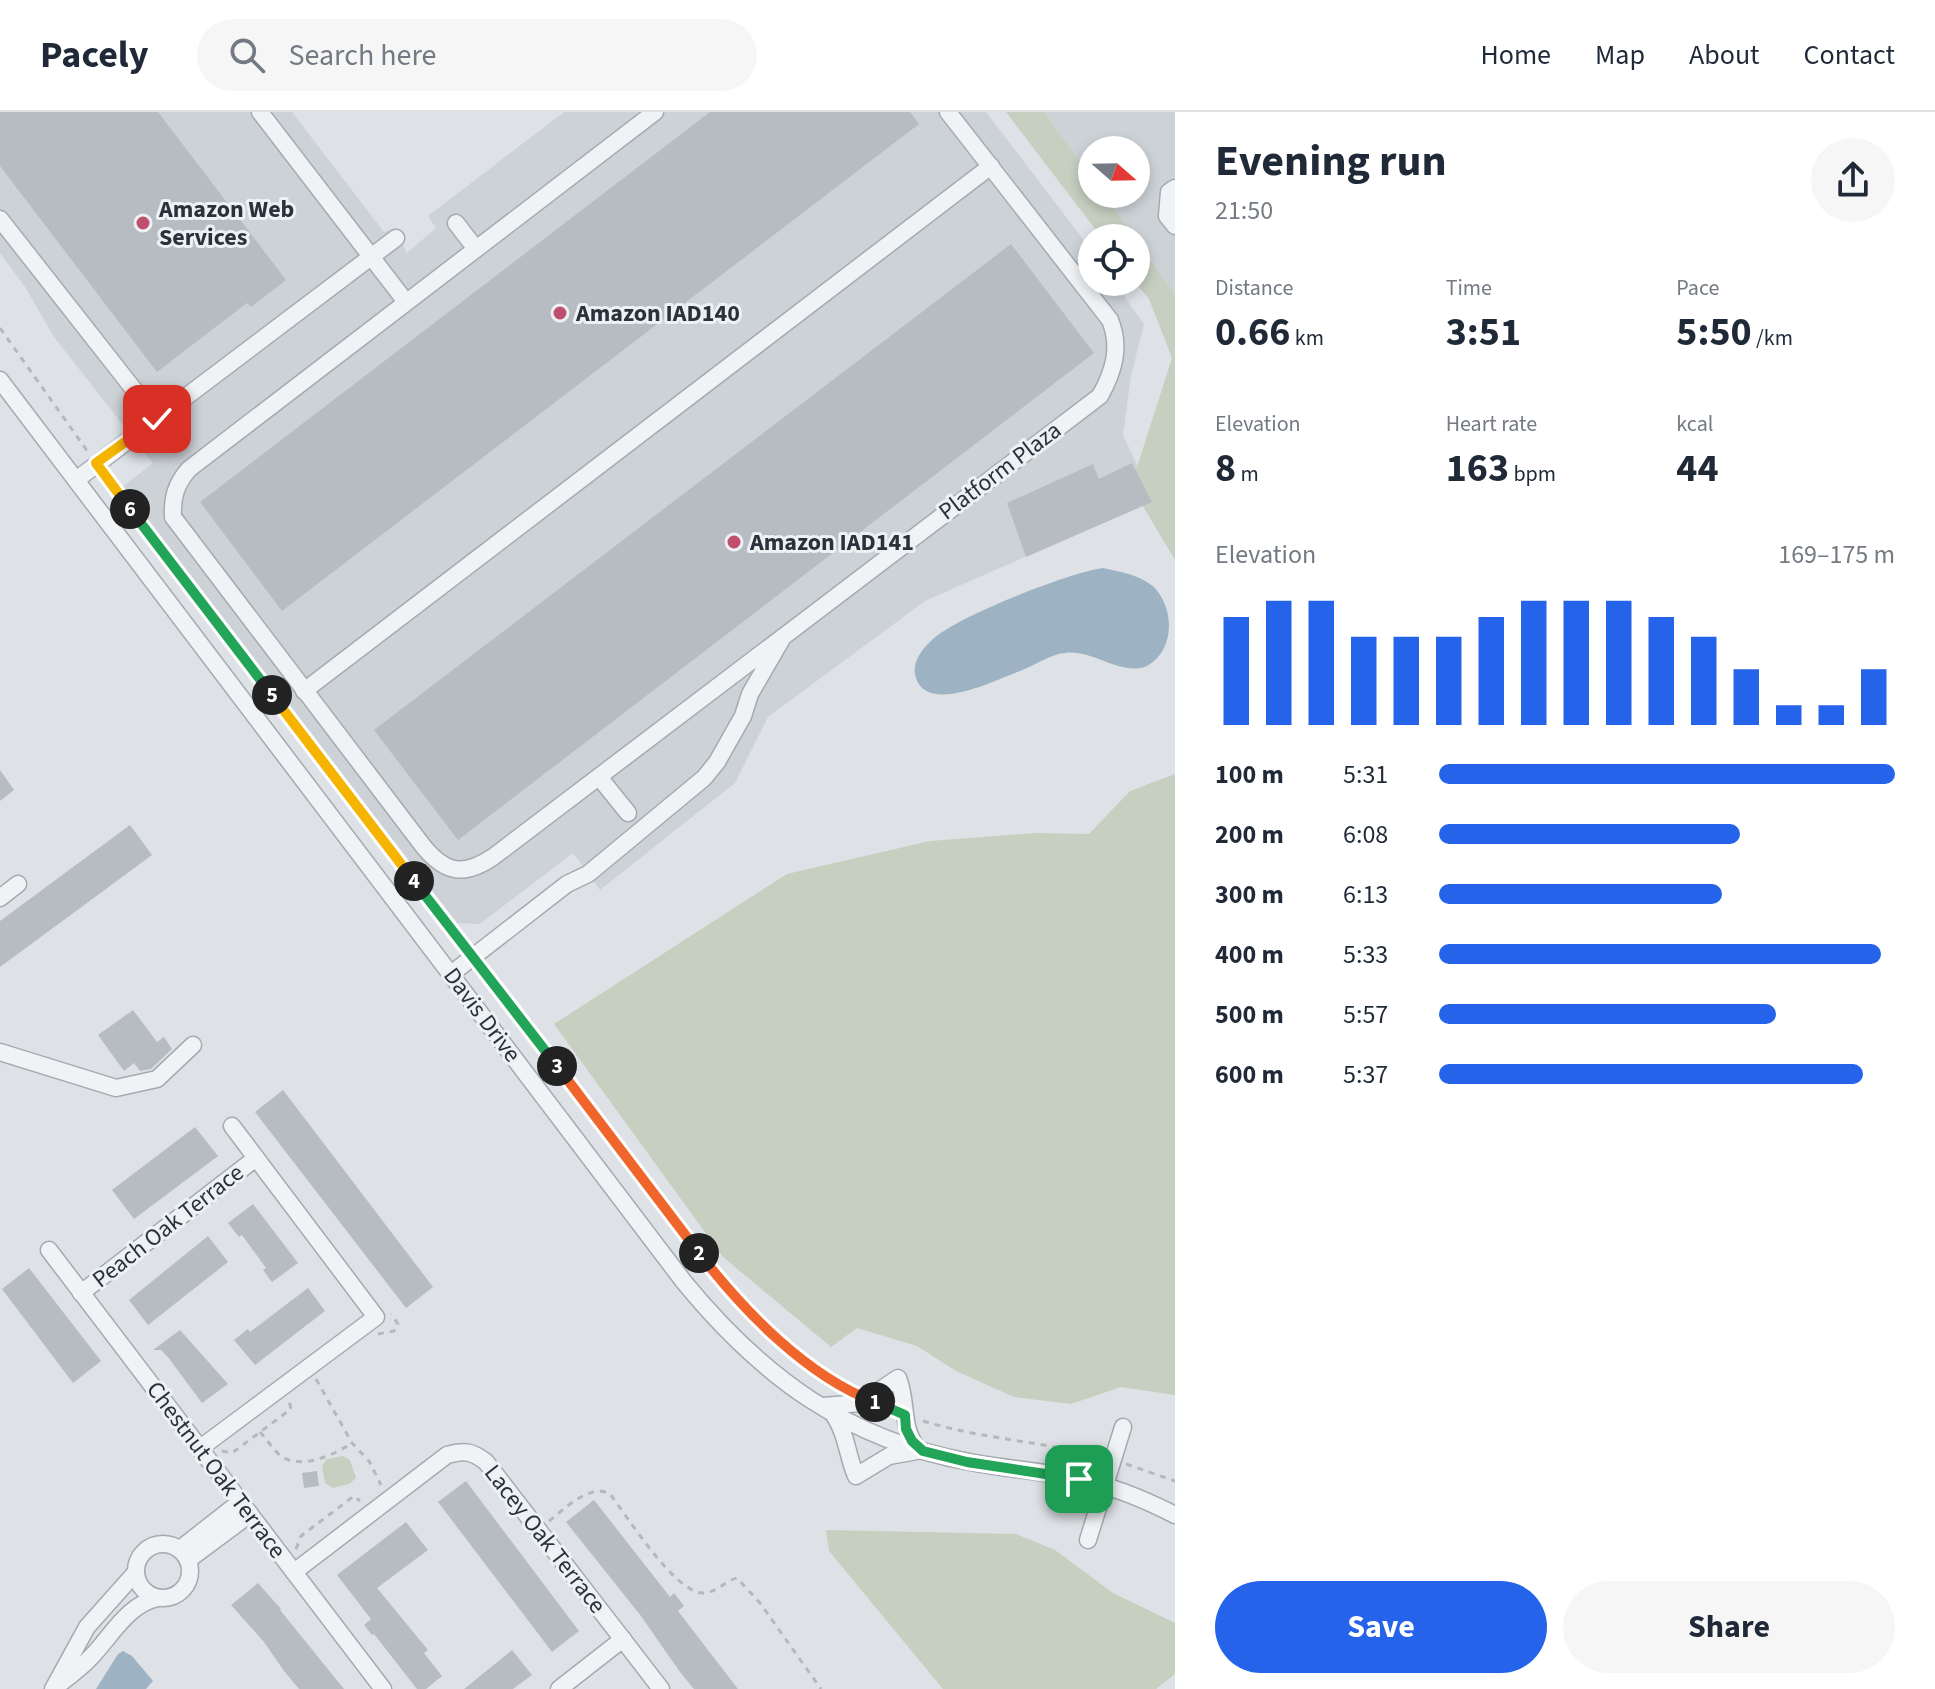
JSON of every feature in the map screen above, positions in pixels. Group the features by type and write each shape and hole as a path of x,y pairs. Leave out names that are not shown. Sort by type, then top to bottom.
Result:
{"street":[{"path":"260,112 406,302"},
{"path":"655,112 189,469 175,491 173,517 433,858 455,869 468,870 480,865 783,637"},
{"name":"Platform Plaza","path":"451,974 567,884 588,874 704,778 729,744 750,694 783,637 1100,396 1116,352 1116,334 1110,320 948,112"},
{"path":"304,691 991,166"},
{"path":"1175,188 1169,192 1167,216 1175,226"},
{"path":"0,219 157,419"},
{"path":"456,223 476,249"},
{"path":"76,480 396,238"},
{"name":"Davis Drive","path":"0,380 709,1312 763,1366 827,1410 875,1434 967,1462 1079,1479 1105,1486 1175,1515"},
{"path":"599,777 628,813"},
{"path":"0,898 18,884"},
{"path":"0,1052 116,1088 157,1079 193,1045"},
{"path":"199,1449 376,1317 232,1126"},
{"name":"Peach Oak Terrace","path":"81,1293 256,1158"},
{"name":"Chestnut Oak Terrace","path":"49,1250 383,1689"},
{"path":"898,1378 902,1387 906,1429 920,1450 889,1456 856,1476 846,1439 827,1410 867,1399 898,1378"},
{"path":"1088,1540 1123,1427"},
{"name":"Lacey Oak Terrace","path":"294,1572 447,1455 463,1450 475,1453 486,1462 661,1689"},
{"path":"184,1554 245,1508"},
{"path":"154,1544 172,1544 184,1554 191,1573 184,1590 144,1603 127,1615 95,1653 54,1689 87,1627 136,1572 140,1555 154,1544"},
{"path":"136,1572 142,1589 158,1598"},
{"path":"559,1689 623,1639"}],"path":[{"path":"0,328 96,463 731,1293 782,1343 811,1365 867,1399"},
{"path":"314,1376 352,1443 369,1461 383,1492"},
{"path":"220,1450 232,1453 291,1409 287,1395"},
{"path":"905,1415 982,1436 1067,1448 1175,1481"},
{"path":"259,1431 278,1454 298,1462 337,1452 352,1443"},
{"path":"536,1530 591,1491 601,1490 610,1494 677,1580 693,1591 711,1591 737,1578 742,1582 821,1689"},
{"path":"296,1549 301,1536 354,1496 365,1505"}],"shaded area":[{"path":"0,112 292,112 384,232 394,228 407,253 436,228 428,216 564,112 986,112 1078,233 1078,296 1124,296 1144,324 1131,376 1123,435 1154,500 925,601 768,717 735,783 600,890 573,853 480,924 457,923 121,488 153,463 54,337 25,287 0,253"},
{"path":"1044,112 1175,112 1175,294 1150,259 1150,224 1125,224 1113,208 1150,208 1150,136 1078,136 1078,159"}],"green space":[{"path":"1006,112 1044,112 1078,159 1078,206"},
{"path":"1079,208 1113,208 1125,224 1091,224"},
{"path":"1150,259 1175,294 1175,560 1131,486 1172,358 1147,296 1150,296"},
{"path":"1175,774 1175,1395 1121,1387 1071,1404 1014,1397 956,1371 917,1346 857,1328 831,1347 723,1257 554,1024 787,874 930,841 1036,833 1089,834 1130,791"},
{"path":"343,1456 350,1460 356,1478 349,1484 333,1488 325,1483 322,1466 327,1459"},
{"path":"826,1530 1016,1534 1055,1550 1113,1593 1175,1623 1175,1674 1156,1689 943,1689 829,1551"}],"water":[{"path":"1103,568 1130,574 1149,583 1166,607 1167,640 1163,650 1147,666 1127,668 1086,655 1065,653 981,686 948,694 934,694 923,689 916,678 916,663 921,653 943,631 1013,597"},
{"path":"123,1651 132,1656 153,1681 146,1689 96,1689 118,1654"}],"building":[{"name":"Amazon Web Services","path":"0,112 158,112 286,280 251,307 247,303 157,372 0,166"},
{"name":"Amazon IAD140","path":"710,112 910,112 919,124 282,611 200,502"},
{"name":"Amazon IAD141","path":"1011,244 1094,353 458,840 374,730"},
{"path":"1132,463 1152,502 1026,557 1007,503 1093,464 1099,479"},
{"path":"0,770 14,790 0,801"},
{"path":"130,825 152,855 0,967 0,921"},
{"path":"133,1010 157,1042 164,1037 172,1049 151,1069 140,1071 134,1063 124,1071 98,1035"},
{"path":"283,1090 433,1287 406,1308 255,1112"},
{"path":"195,1127 218,1156 134,1219 112,1190"},
{"path":"253,1204 298,1263 272,1282 263,1270 266,1268 242,1235 239,1237 228,1223"},
{"path":"208,1236 228,1262 148,1325 129,1300"},
{"path":"29,1268 101,1361 73,1383 2,1289"},
{"path":"308,1288 325,1311 255,1365 234,1340 248,1329 250,1332"},
{"path":"180,1330 228,1384 202,1403 168,1357 161,1350 153,1350"},
{"path":"317,1471 319,1486 304,1488 302,1473"},
{"path":"466,1481 579,1631 552,1652 438,1502"},
{"path":"594,1500 670,1597 674,1593 684,1606 678,1611 738,1689 694,1689 680,1672 641,1616 566,1522"},
{"path":"406,1522 428,1550 377,1588 428,1650 424,1653 442,1676 426,1689 417,1689 364,1625 371,1619 337,1575"},
{"path":"258,1583 344,1689 299,1689 284,1671 264,1642 231,1605"},
{"path":"512,1650 532,1675 513,1689 464,1689"}],"place":[{"name":"Amazon Web Services","path":"143,223"},
{"name":"Amazon IAD140","path":"560,313"},
{"name":"Amazon IAD141","path":"734,542"}],"route":[{"path":"157,419 96,463 731,1293 782,1343 811,1365 867,1399 905,1415 906,1429 918,1449 967,1462 1079,1479"}]}
